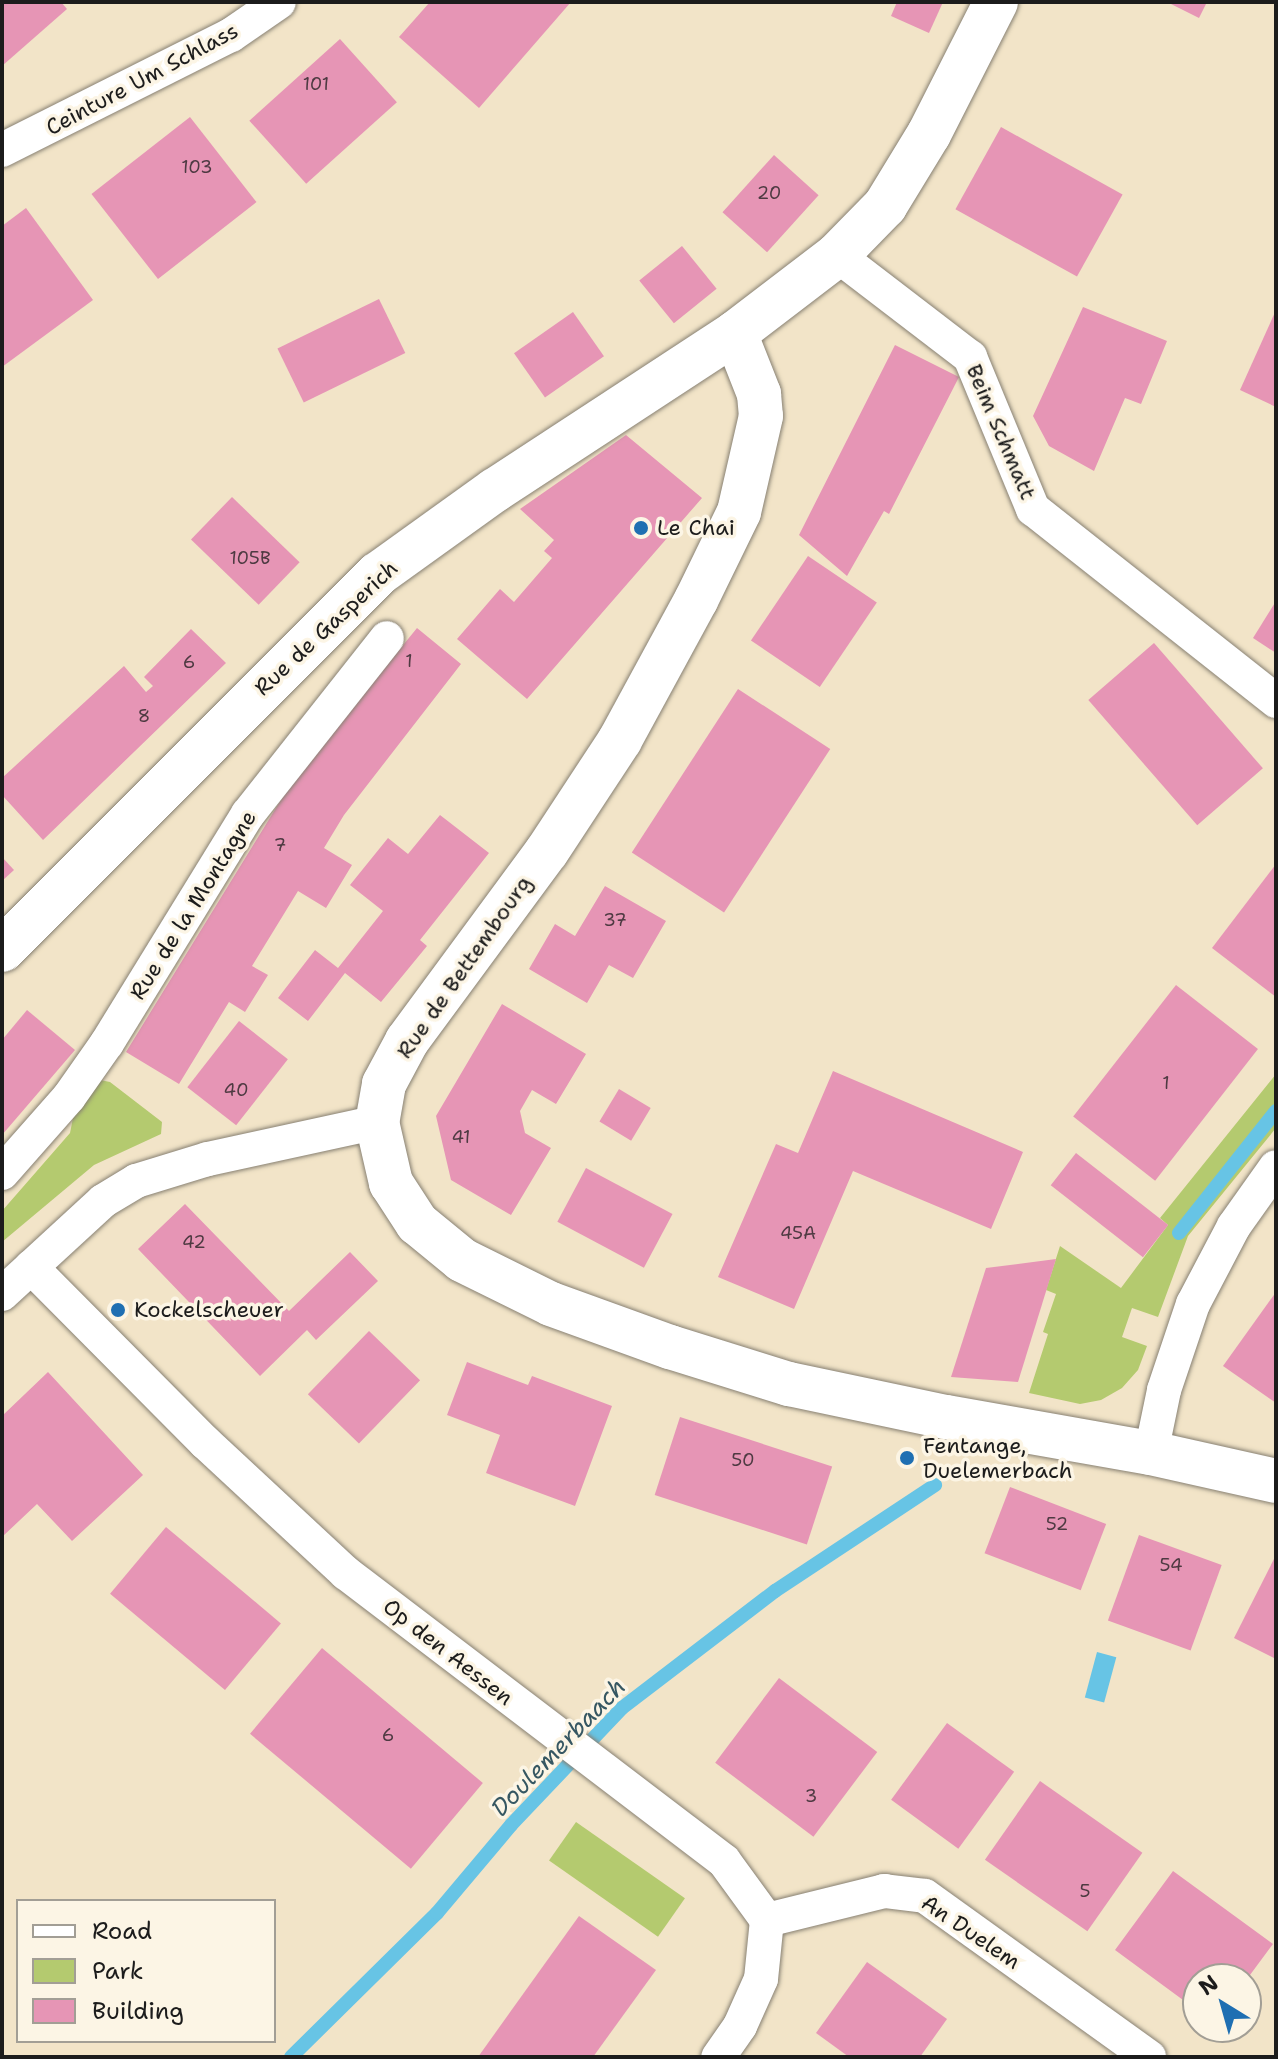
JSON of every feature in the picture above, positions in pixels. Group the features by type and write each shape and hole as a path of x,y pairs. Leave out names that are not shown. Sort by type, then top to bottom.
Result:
{"main road":[{"path":"735,333 837,255 885,206 929,134 996,2"},
{"name":"Rue de Gasperich","path":"2,950 378,574 495,490 735,333"},
{"name":"Rue de Bettembourg","path":"735,333 759,394 761,416 739,512 696,600 620,740 547,851 407,1041 384,1084 377,1122 391,1183 417,1223 462,1260 551,1304 670,1347 789,1384 946,1417 1151,1453 1276,1481"}],"street":[{"name":"Ceinture Um Schlass","path":"2,150 231,35 279,2"},
{"name":"Beim Schmatt","path":"837,255 970,357 1033,509 1276,701"},
{"name":"Rue de la Montagne","path":"2,1173 69,1097 107,1043 248,814 387,638"},
{"path":"2,1294 103,1201 136,1181 208,1159 377,1122"},
{"path":"1151,1453 1164,1390 1193,1304 1234,1226 1276,1167"},
{"name":"Op den Aessen","path":"31,1267 206,1443 346,1573 724,1861 767,1920"},
{"name":"An Duelem","path":"767,1920 884,1891 925,1896 1149,2057"},
{"path":"718,2057 740,2026 761,1979 767,1920"}],"green space":[{"path":"1276,1074 1276,1128 1188,1236 1158,1317 1132,1308 1122,1337 1147,1346 1138,1370 1122,1388 1101,1400 1080,1404 1029,1393 1048,1334 1043,1332 1056,1294 1046,1290 1060,1246 1121,1288 1168,1225 1160,1218"},
{"path":"100,1080 110,1082 162,1122 161,1134 94,1165 2,1242 2,1211 70,1133 74,1113"},
{"path":"576,1822 685,1898 658,1937 549,1861"}],"water":[{"path":"1097,1652 1116,1657 1104,1703 1085,1697"}],"building":[{"path":"2,2 61,2 67,9 2,66"},
{"path":"430,2 571,2 479,108 399,37"},
{"path":"897,2 943,2 929,33 891,16"},
{"path":"1167,2 1207,2 1199,18"},
{"path":"340,39 397,102 306,184 249,121"},
{"path":"190,117 256,202 158,279 91,194"},
{"path":"1001,127 1123,194 1077,277 955,209"},
{"path":"774,155 819,195 767,252 722,212"},
{"path":"26,208 93,300 2,367 2,226"},
{"path":"682,246 717,289 674,323 639,281"},
{"path":"379,299 405,353 304,402 277,349"},
{"path":"1083,307 1167,341 1141,404 1125,398 1094,471 1049,446 1033,416"},
{"path":"1276,310 1276,407 1240,390"},
{"path":"573,312 604,356 545,398 514,353"},
{"path":"895,345 959,377 889,514 884,511 847,576 799,535"},
{"path":"626,435 702,498 527,699 457,639 500,589 514,602 552,558 544,551 554,540 520,509"},
{"path":"232,497 300,562 259,605 191,539"},
{"path":"808,556 877,602 820,687 751,641"},
{"path":"1276,601 1276,653 1253,638"},
{"path":"417,628 461,664 344,815 324,848 352,865 326,908 298,891 252,966 268,975 245,1012 229,1002 179,1084 126,1052 292,782"},
{"path":"191,629 226,663 43,840 2,795 2,778 124,666 146,692 153,686 144,677"},
{"path":"1154,643 1263,768 1197,825 1088,700"},
{"path":"738,689 830,749 724,912 632,853"},
{"path":"440,815 489,853 420,940 427,946 381,1002 345,973 308,1021 278,998 315,950 338,968 383,911 350,885 388,838 408,854"},
{"path":"2,857 14,870 2,881"},
{"path":"1276,864 1276,997 1212,948"},
{"path":"605,886 666,921 633,978 609,965 587,1003 529,969 555,924 575,936"},
{"path":"1176,985 1258,1049 1155,1181 1073,1117"},
{"path":"502,1004 586,1054 556,1104 532,1090 520,1111 525,1133 551,1148 511,1215 451,1180 436,1116"},
{"path":"27,1010 75,1050 2,1135 2,1040"},
{"path":"239,1021 288,1059 236,1125 187,1087"},
{"path":"833,1071 1023,1152 991,1229 853,1171 794,1309 718,1277 776,1144 798,1153"},
{"path":"619,1089 651,1108 631,1141 599,1122"},
{"path":"1076,1153 1168,1225 1143,1257 1051,1185"},
{"path":"586,1168 673,1214 644,1268 557,1222"},
{"path":"185,1204 289,1311 350,1252 378,1281 316,1340 307,1330 260,1376 138,1249"},
{"path":"1056,1259 1018,1382 951,1377 986,1268"},
{"path":"1276,1292 1276,1403 1223,1366"},
{"path":"369,1331 420,1380 359,1444 308,1394"},
{"path":"467,1362 528,1385 532,1376 612,1406 575,1506 486,1473 500,1435 447,1415"},
{"path":"48,1372 143,1475 72,1541 37,1504 2,1537 2,1416"},
{"path":"680,1417 832,1466 807,1544 655,1495"},
{"path":"1010,1487 1106,1524 1081,1590 985,1553"},
{"path":"166,1527 281,1623 225,1690 110,1594"},
{"path":"1139,1535 1222,1565 1191,1651 1108,1621"},
{"path":"1276,1555 1276,1659 1234,1638"},
{"path":"322,1648 483,1783 411,1869 250,1734"},
{"path":"779,1678 877,1752 813,1837 715,1763"},
{"path":"947,1723 1014,1772 958,1849 891,1800"},
{"path":"1040,1781 1142,1853 1087,1931 985,1860"},
{"path":"1173,1871 1273,1944 1259,1963 1182,1963 1182,1999 1115,1950"},
{"path":"579,1916 656,1970 593,2057 478,2057"},
{"path":"867,1962 947,2019 920,2057 849,2057 816,2033"}],"waterway":[{"name":"Doulemerbaach","path":"1179,1233 1276,1111"},
{"name":"Doulemerbaach","path":"291,2057 437,1913 511,1825 622,1708 775,1591 935,1485"}],"place":[{"name":"Le Chai","path":"641,528"},
{"name":"Kockelscheuer","path":"118,1310"},
{"name":"Fentange, Duelemerbach","path":"907,1458"}]}
